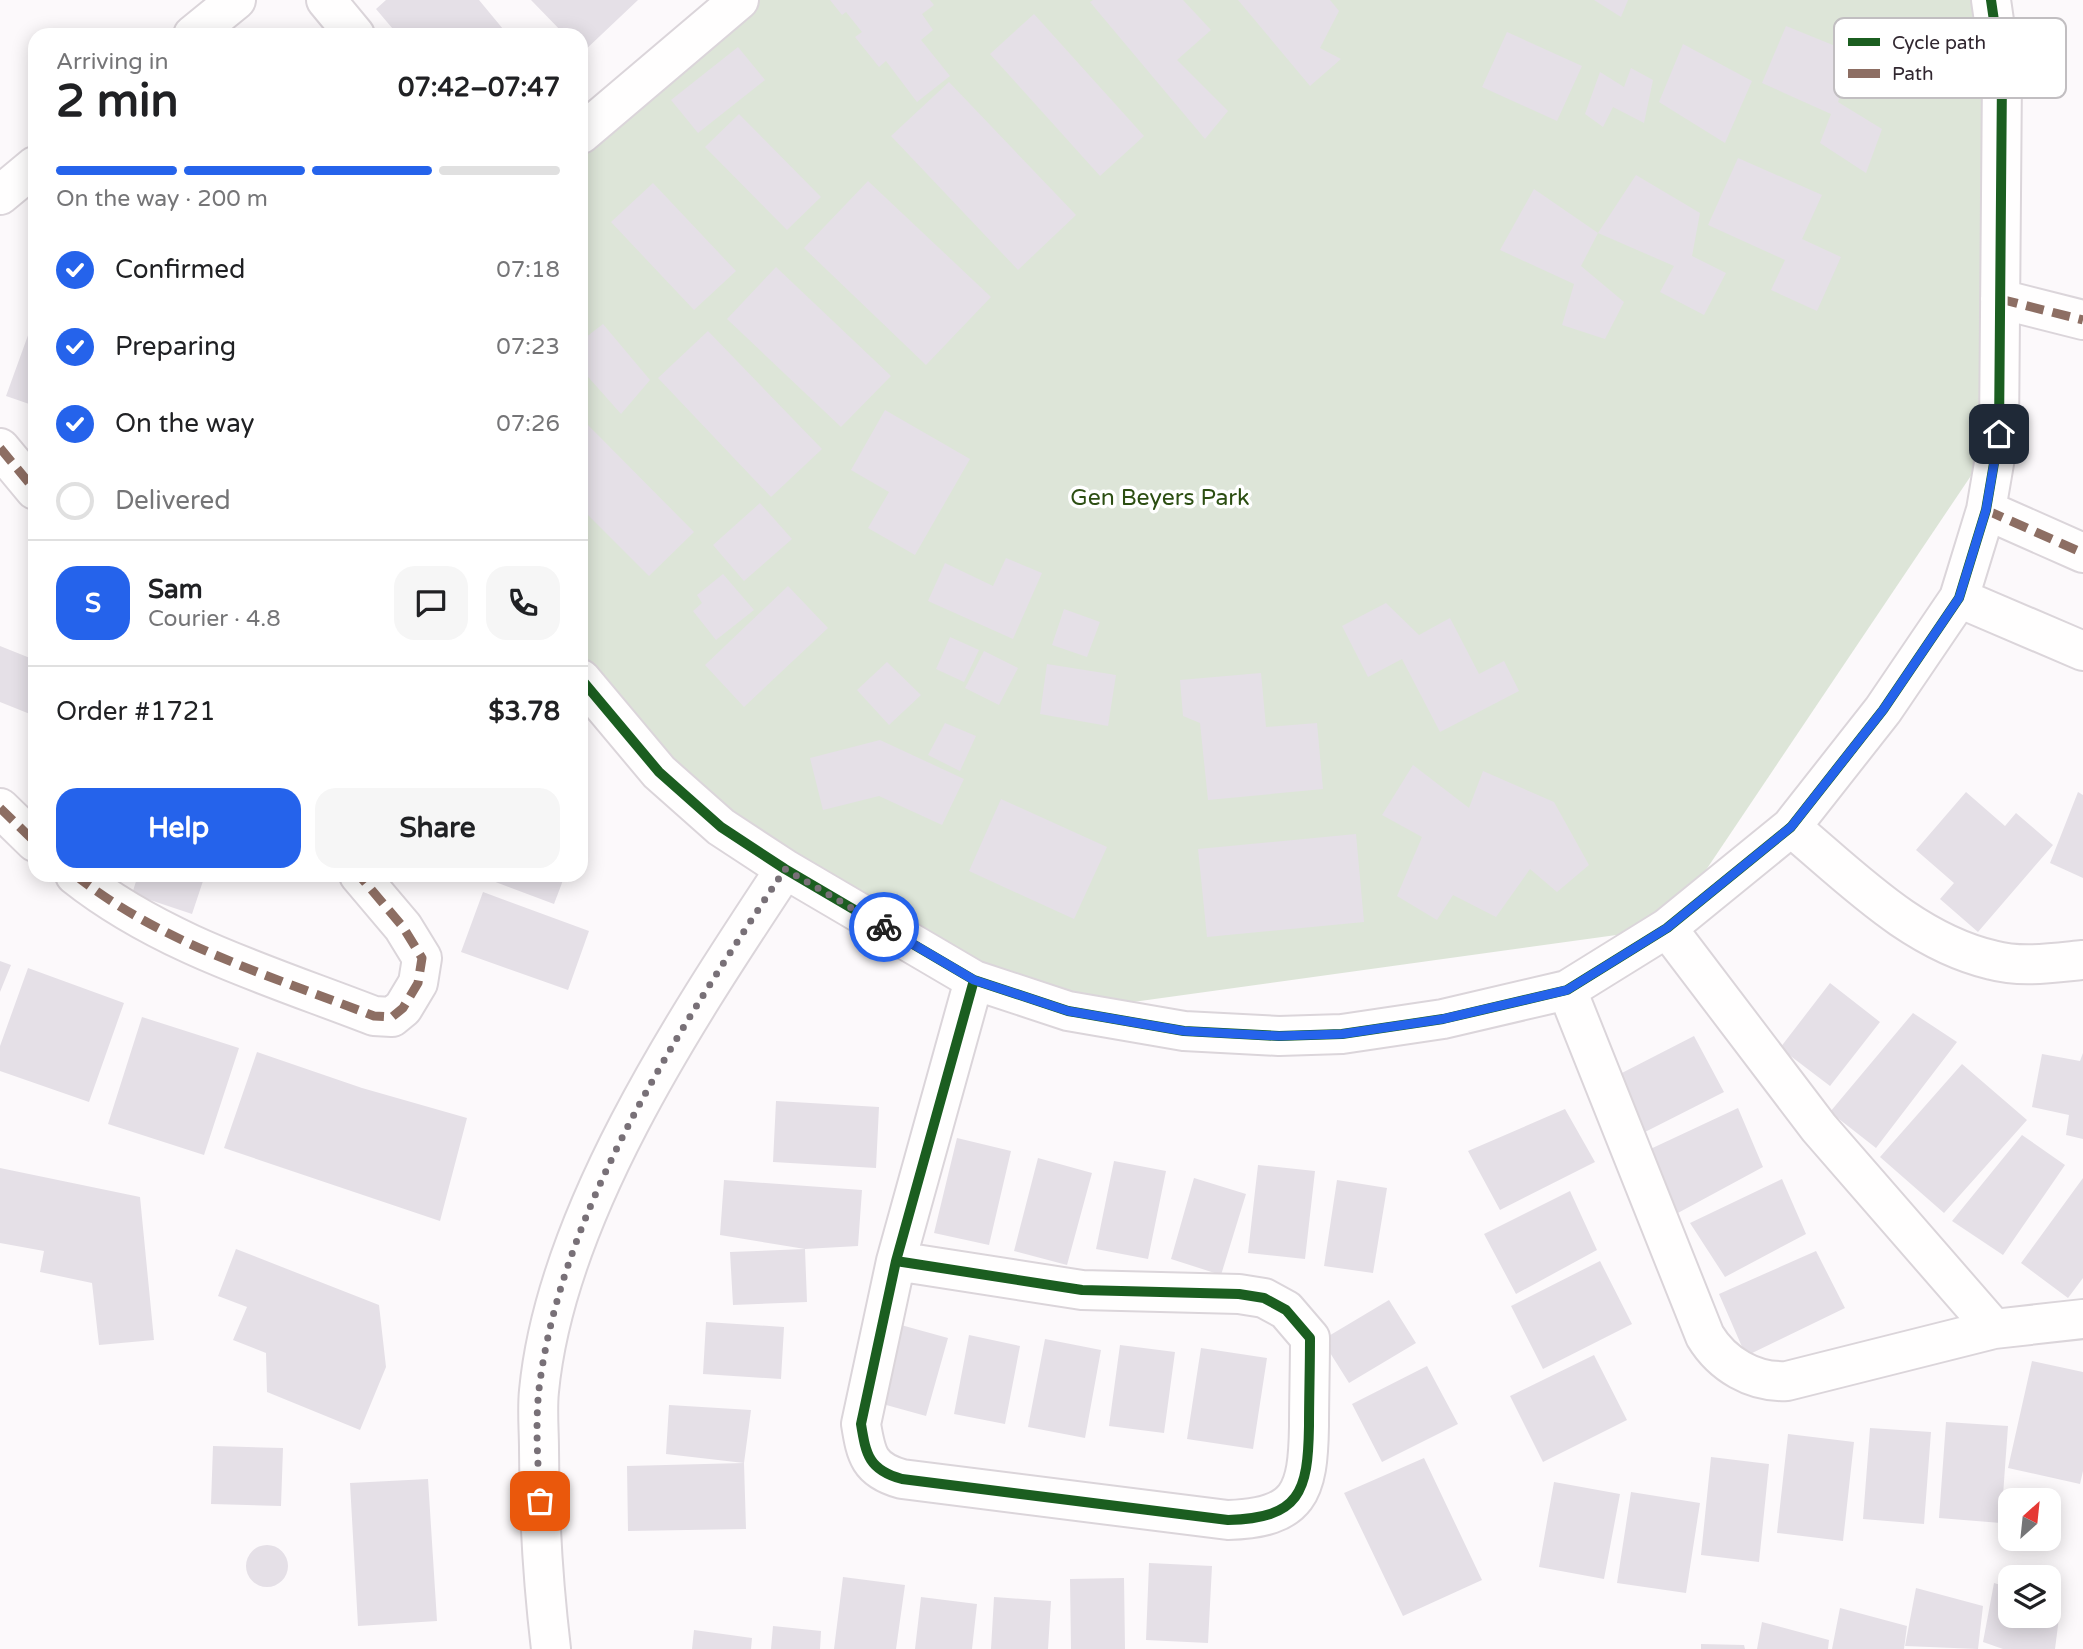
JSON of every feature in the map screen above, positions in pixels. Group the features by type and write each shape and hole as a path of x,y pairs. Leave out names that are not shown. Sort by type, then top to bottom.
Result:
{"street":[{"path":"202,28 236,0"},
{"path":"326,0 349,28"},
{"path":"588,128 739,0"},
{"path":"1991,0 1994,18"},
{"path":"588,687 659,772 721,827 785,869 974,980 1068,1011 1184,1031 1279,1036 1342,1034 1443,1019 1567,990 1667,928 1791,827 1883,710 1959,598 1986,510 1999,434 2003,98"},
{"path":"0,195 28,172"},
{"path":"2000,299 2083,320"},
{"path":"0,448 28,482"},
{"path":"1986,510 2083,553"},
{"path":"1959,598 2083,651"},
{"path":"0,808 28,835"},
{"path":"1791,827 1909,924 1939,941 1992,961 2042,964 2083,960"},
{"path":"551,1649 542,1573 539,1391 549,1328 566,1267 613,1160 692,1009 785,869"},
{"path":"84,882 120,909 198,948 374,1016 392,1017 403,1008 418,984 422,958 403,927 365,882"},
{"path":"1667,928 1819,1128 1994,1329"},
{"path":"896,1261 1083,1290 1239,1294 1275,1302 1299,1322 1310,1338 1308,1462 1299,1493 1281,1510 1260,1519 1228,1520 902,1479 883,1474 874,1465 865,1447 861,1424 896,1261 974,980"},
{"path":"1567,990 1705,1336 1715,1352 1750,1376 1769,1382 1778,1381 1994,1329 2083,1319"}],"green space":[{"name":"Gen Beyers Park","path":"738,0 1990,0 1990,18 1834,18 1834,98 1992,98 1999,434 1667,928 1068,1011 721,827 588,680 588,125"}],"building":[{"path":"386,0 479,0 502,28 392,28 376,9"},
{"path":"531,0 638,0 588,47 588,28 558,28"},
{"path":"830,0 930,0 934,5 922,14 933,30 921,40 950,76 917,102 886,61 879,67 855,37 862,32 846,12 842,15"},
{"path":"1183,0 1211,30 1177,60 1228,111 1205,139 1090,2"},
{"path":"1238,0 1330,0 1339,11 1320,48 1341,59 1310,86"},
{"path":"1594,0 1628,0 1621,17"},
{"path":"1034,14 1144,136 1100,176 990,54"},
{"path":"1786,26 1834,45 1834,98 1839,98 1838,102 1882,129 1866,173 1820,143 1831,114 1762,83"},
{"path":"1507,32 1582,66 1557,121 1482,87"},
{"path":"1683,44 1752,81 1725,143 1659,102"},
{"path":"738,47 765,80 698,133 671,100"},
{"path":"1631,68 1653,80 1644,123 1613,107 1603,127 1585,114 1600,72 1624,87"},
{"path":"949,82 1076,215 1018,270 891,136"},
{"path":"739,114 821,197 787,230 705,147"},
{"path":"1738,158 1822,195 1802,239 1841,257 1817,311 1771,290 1785,260 1708,225"},
{"path":"1636,175 1700,213 1692,256 1726,273 1704,315 1660,292 1674,266 1598,233"},
{"path":"868,181 991,297 926,365 804,248"},
{"path":"653,183 736,271 694,310 611,222"},
{"path":"1534,189 1598,233 1581,266 1624,302 1605,339 1562,325 1574,284 1500,250"},
{"path":"776,267 891,376 841,427 727,319"},
{"path":"603,324 650,380 621,414 588,377 588,336"},
{"path":"708,331 822,449 771,497 658,378"},
{"path":"28,335 28,404 6,396"},
{"path":"885,410 970,459 915,555 868,528 889,492 851,470"},
{"path":"588,425 694,532 649,576 588,515"},
{"path":"760,503 792,539 744,581 713,545"},
{"path":"1006,558 1042,573 1013,639 928,601 945,563 993,586"},
{"path":"723,574 754,610 716,640 693,611 702,603 697,595"},
{"path":"788,586 828,628 744,707 705,665"},
{"path":"1386,603 1419,635 1450,618 1479,674 1504,661 1519,691 1440,732 1402,659 1368,677 1342,626"},
{"path":"1064,609 1100,622 1087,657 1052,645"},
{"path":"950,637 979,650 964,682 936,669"},
{"path":"0,646 28,657 28,713 0,702"},
{"path":"984,651 1018,668 999,705 965,688"},
{"path":"887,662 921,695 889,725 857,690"},
{"path":"1047,664 1116,675 1108,726 1040,714"},
{"path":"1261,673 1266,727 1317,723 1323,789 1208,800 1200,723 1183,716 1180,680"},
{"path":"945,723 976,736 960,771 928,755"},
{"path":"880,740 964,779 942,825 879,796 823,810 810,758"},
{"path":"1413,765 1469,808 1483,771 1554,802 1589,865 1557,892 1530,869 1496,917 1453,895 1437,920 1397,896 1422,837 1382,815"},
{"path":"1966,792 2005,826 2016,813 2053,845 1978,932 1940,899 1954,883 1916,850"},
{"path":"2078,792 2083,795 2083,878 2050,863"},
{"path":"1001,799 1107,847 1074,919 969,871"},
{"path":"1356,834 1364,922 1207,937 1198,849"},
{"path":"136,882 203,882 192,914 132,894"},
{"path":"496,882 562,882 554,904"},
{"path":"483,892 589,931 568,990 461,952"},
{"path":"0,961 11,965 0,992"},
{"path":"28,968 124,1003 89,1102 0,1071 0,1046"},
{"path":"1830,983 1880,1022 1830,1086 1780,1048"},
{"path":"1913,1013 1957,1042 1876,1148 1830,1112"},
{"path":"142,1017 239,1048 204,1155 108,1124"},
{"path":"1694,1036 1724,1092 1645,1132 1616,1076"},
{"path":"257,1052 362,1088 467,1118 440,1221 224,1148"},
{"path":"2083,1053 2083,1139 2066,1135 2069,1115 2032,1107 2042,1054 2080,1061"},
{"path":"1962,1064 2027,1120 1944,1213 1880,1157"},
{"path":"776,1101 879,1107 876,1168 773,1162"},
{"path":"1738,1108 1763,1167 1676,1214 1644,1152"},
{"path":"1565,1109 1595,1162 1500,1210 1468,1151"},
{"path":"2022,1135 2065,1165 2003,1255 1952,1221"},
{"path":"957,1138 1011,1151 989,1245 934,1233"},
{"path":"1038,1158 1092,1173 1067,1265 1014,1251"},
{"path":"1114,1161 1166,1171 1148,1259 1096,1249"},
{"path":"1258,1165 1315,1171 1305,1259 1248,1253"},
{"path":"0,1168 140,1197 154,1340 99,1345 92,1283 40,1272 44,1251 0,1243"},
{"path":"1194,1178 1246,1194 1221,1275 1171,1259"},
{"path":"2083,1178 2083,1278 2068,1298 2021,1263"},
{"path":"1782,1179 1806,1234 1725,1277 1690,1223"},
{"path":"724,1180 862,1190 858,1246 805,1249 720,1235"},
{"path":"1337,1180 1387,1188 1373,1273 1324,1266"},
{"path":"1570,1191 1597,1250 1516,1294 1484,1234"},
{"path":"236,1249 379,1305 386,1367 360,1430 267,1392 266,1353 233,1340 247,1307 218,1296"},
{"path":"805,1249 807,1302 733,1305 730,1252"},
{"path":"1816,1251 1845,1308 1746,1356 1719,1294"},
{"path":"1600,1261 1632,1324 1543,1369 1511,1306"},
{"path":"1389,1300 1416,1343 1349,1383 1322,1340"},
{"path":"706,1322 784,1327 781,1379 703,1374"},
{"path":"901,1325 948,1338 926,1416 879,1403"},
{"path":"969,1335 1020,1346 1005,1424 954,1414"},
{"path":"1045,1339 1101,1350 1085,1438 1028,1427"},
{"path":"1120,1345 1175,1352 1164,1433 1109,1426"},
{"path":"1201,1348 1267,1358 1253,1449 1187,1439"},
{"path":"1594,1355 1627,1420 1543,1462 1510,1396"},
{"path":"2032,1361 2083,1372 2083,1471 2080,1484 2008,1468"},
{"path":"1427,1366 1458,1424 1382,1462 1352,1404"},
{"path":"669,1405 751,1410 744,1463 666,1454"},
{"path":"1946,1422 2008,1426 2004,1488 1998,1488 1998,1523 1939,1518"},
{"path":"1870,1428 1931,1432 1924,1524 1863,1519"},
{"path":"1788,1434 1854,1442 1843,1541 1777,1533"},
{"path":"213,1446 283,1448 281,1506 211,1504"},
{"path":"1711,1457 1769,1464 1759,1562 1701,1555"},
{"path":"1424,1458 1482,1580 1403,1616 1344,1493"},
{"path":"744,1463 746,1529 628,1531 627,1466"},
{"path":"428,1479 437,1621 358,1626 350,1483"},
{"path":"1554,1482 1620,1494 1604,1579 1539,1567"},
{"path":"1631,1492 1700,1503 1686,1593 1617,1583"},
{"path":"267,1545 282,1551 288,1566 282,1581 267,1587 252,1581 246,1566 252,1551"},
{"path":"1149,1563 1212,1566 1208,1643 1146,1640"},
{"path":"843,1577 905,1585 896,1649 834,1649"},
{"path":"1124,1578 1125,1649 1071,1649 1070,1579"},
{"path":"1994,1583 1998,1584 1998,1628 2058,1628 2055,1649 2003,1649 1983,1642"},
{"path":"1916,1588 1983,1606 1978,1649 1905,1646"},
{"path":"921,1597 977,1604 972,1649 915,1649"},
{"path":"994,1597 1051,1601 1048,1649 991,1649"},
{"path":"1840,1608 1907,1626 1904,1649 1832,1649"},
{"path":"1762,1622 1829,1640 1828,1649 1757,1649"},
{"path":"773,1626 821,1631 820,1649 771,1649"},
{"path":"694,1630 752,1638 751,1649 692,1649"},
{"path":"1701,1644 1744,1645 1745,1649 1701,1649"}],"marked path":[{"path":"2000,299 2083,320"},
{"path":"0,448 28,482"},
{"path":"1986,510 2083,553"},
{"path":"0,808 28,835"},
{"path":"85,882 144,921 218,956 374,1016 392,1017 403,1008 418,983 422,958 403,927 365,882"}],"cycle path":[{"path":"1991,0 1994,18"},
{"path":"588,687 659,772 721,827 785,869 974,980 1068,1011 1184,1031 1279,1036 1342,1034 1443,1019 1567,990 1667,928 1791,827 1883,710 1959,598 1986,510 1999,434 2002,98"},
{"path":"896,1261 1082,1290 1239,1294 1264,1298 1286,1310 1310,1338 1308,1449 1302,1484 1295,1497 1285,1507 1271,1514 1228,1520 902,1479 882,1471 871,1460 861,1424 896,1261 974,980"}],"way so far":[{"path":"540,1501 539,1391 549,1328 566,1267 613,1160 692,1009 785,869 884,927"}],"route":[{"path":"884,927 974,980 1068,1011 1184,1031 1279,1036 1342,1034 1443,1019 1567,990 1667,928 1791,827 1883,710 1959,598 1986,510 1999,434"}]}
